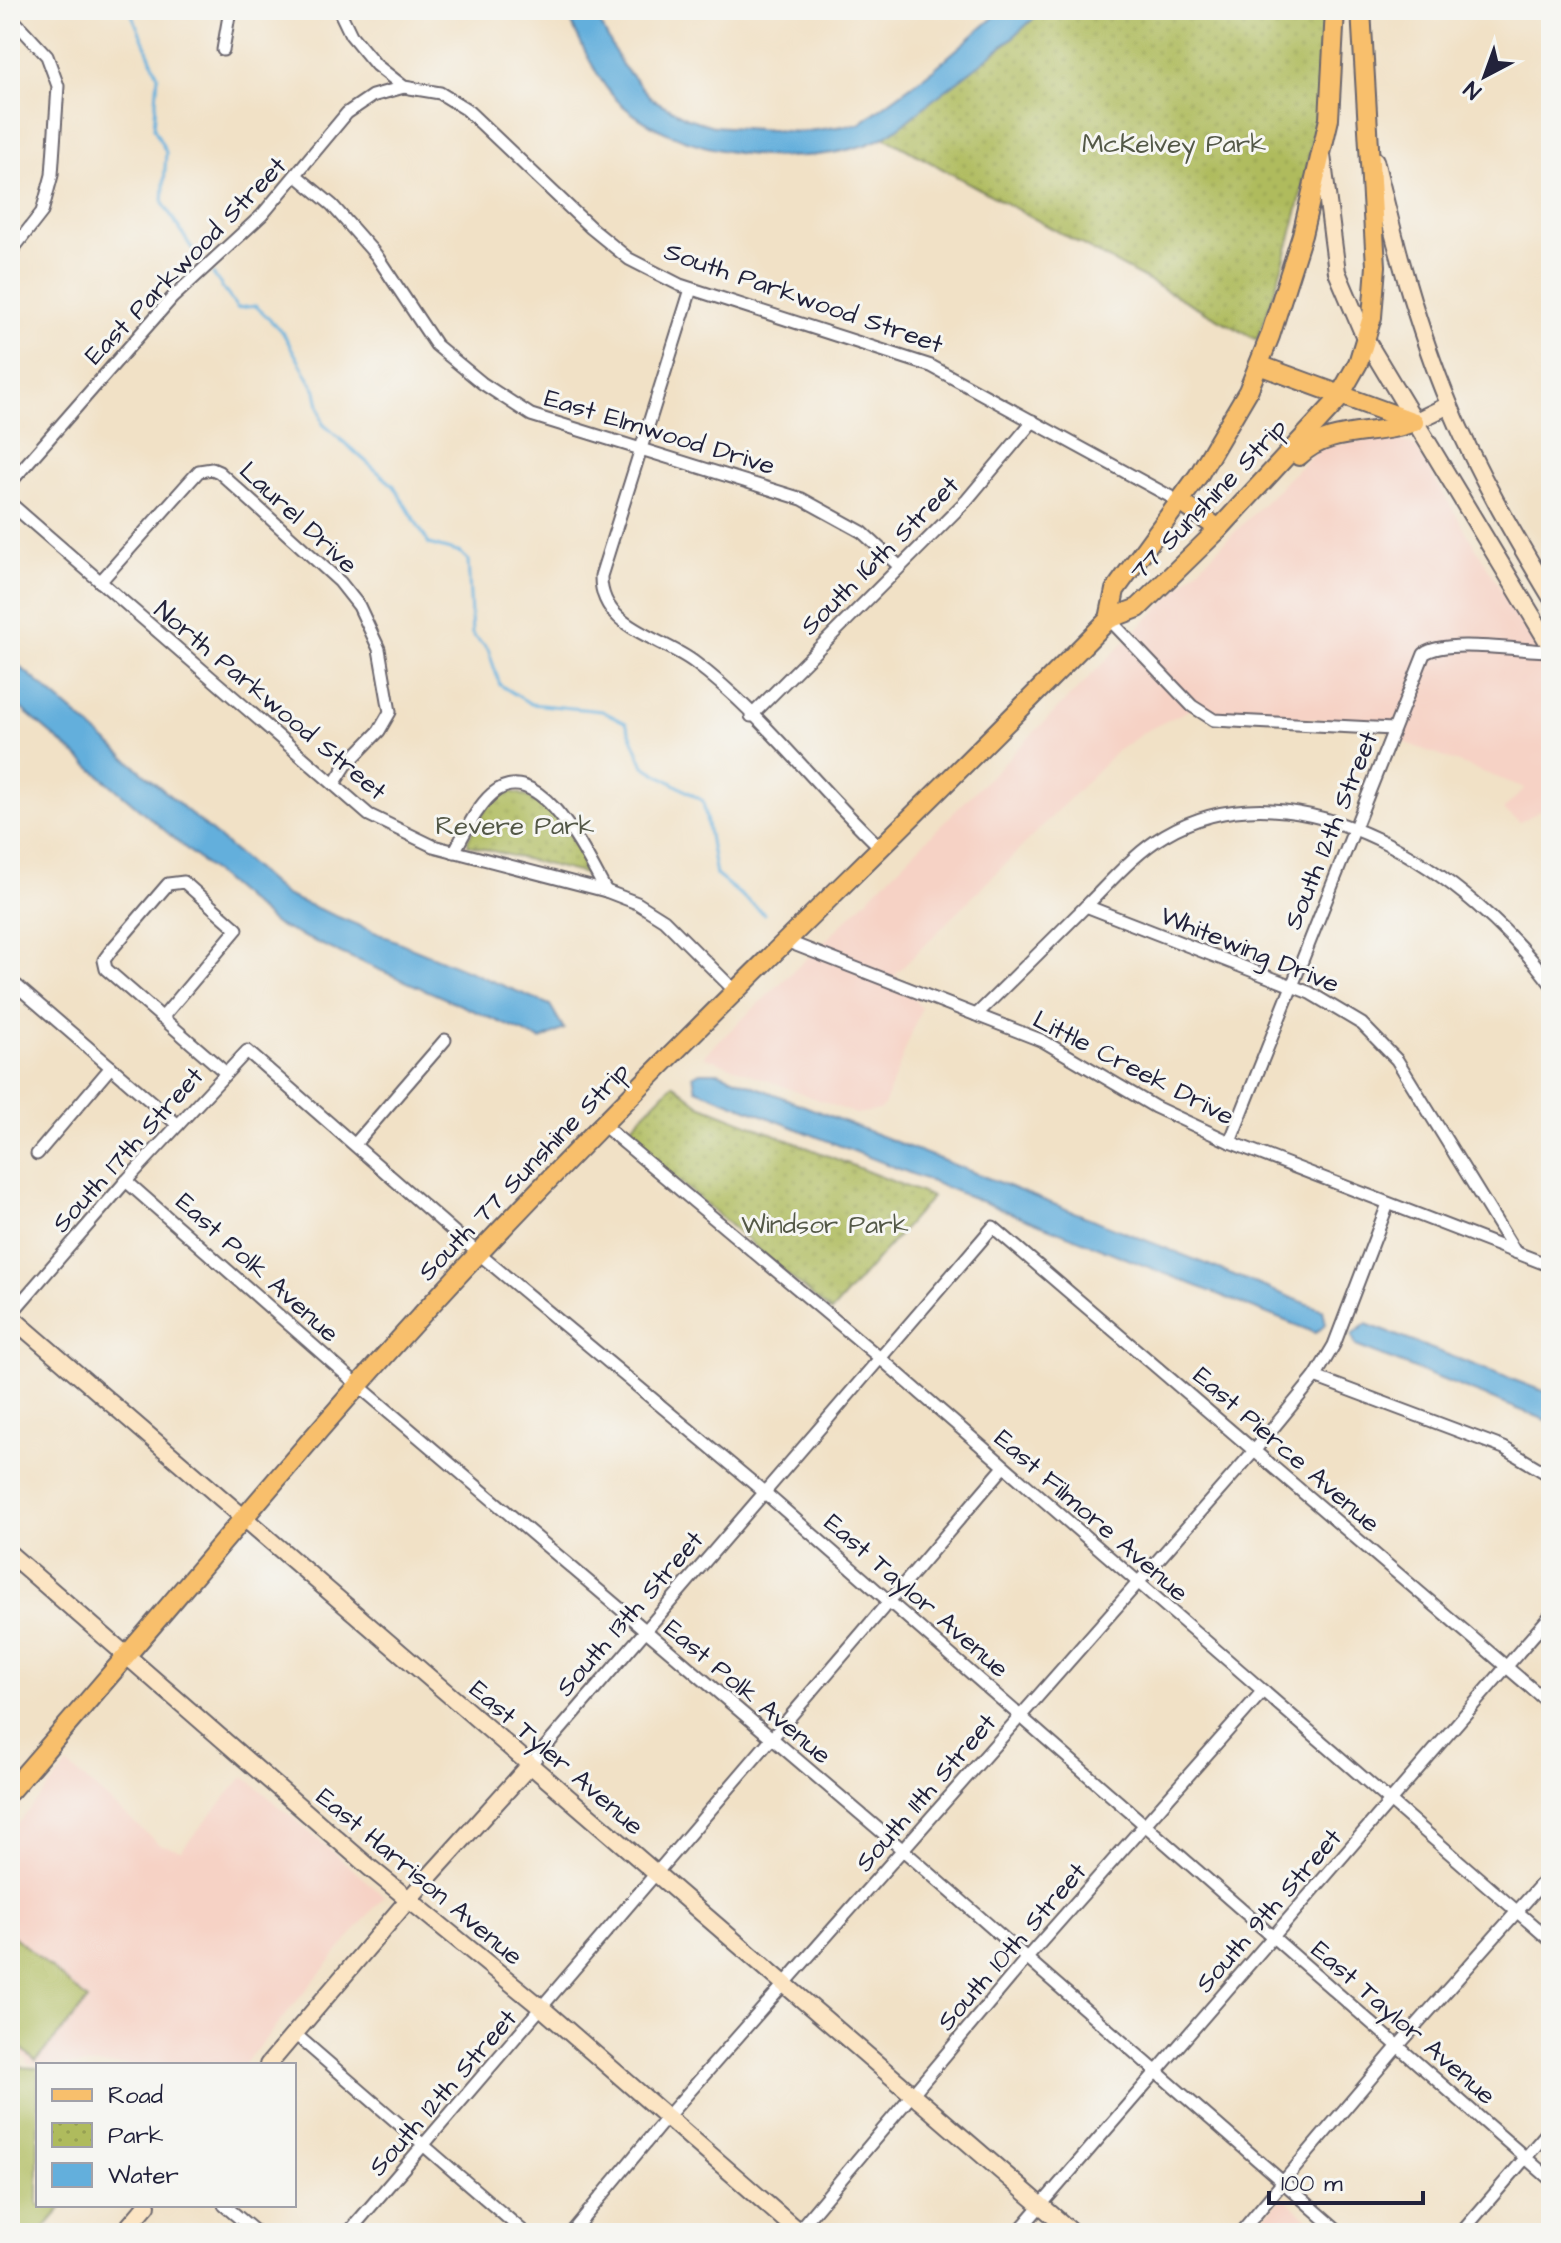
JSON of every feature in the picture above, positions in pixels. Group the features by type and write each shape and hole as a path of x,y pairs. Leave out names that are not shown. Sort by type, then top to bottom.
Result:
{"main road":[{"name":"77 Sunshine Strip","path":"1109,619 1115,590 1182,503 1248,391 1259,365 1299,248 1329,119 1335,10"},
{"name":"77 Sunshine Strip","path":"1109,619 1138,608 1219,529 1318,422 1341,394 1366,340 1375,293 1376,266 1361,10"},
{"path":"1367,128 1418,322 1449,405 1487,484 1550,593 1524,605"},
{"path":"1321,149 1337,272 1366,340 1551,649"},
{"path":"1259,365 1414,422"},
{"path":"1248,391 1267,379 1290,378"},
{"path":"1313,384 1318,398 1318,422"},
{"path":"1234,513 1264,490 1312,443 1398,429 1449,405"},
{"name":"South Parkwood Street","path":"1182,503 1219,529"},
{"name":"South 77 Sunshine Strip","path":"11,1788 478,1253 1109,619"},
{"name":"East Tyler Avenue","path":"10,1315 783,1986 1073,2233"},
{"name":"East Harrison Avenue","path":"10,1554 408,1900 543,2009 798,2232"},
{"name":"South 13th Street","path":"270,2063 408,1900 529,1766"},
{"path":"123,2233 145,2207"}],"street":[{"path":"223,50 230,10"},
{"name":"South Parkwood Street","path":"339,10 360,48 404,87 426,89 453,100 619,252 691,289 931,366 1182,503"},
{"path":"10,16 47,56 58,86 52,175 42,212 10,253"},
{"name":"East Parkwood Street","path":"10,483 172,298 262,215 347,113 372,96 404,87"},
{"name":"East Elmwood Drive","path":"297,176 332,205 376,255 436,345 482,383 531,415 802,499 862,532 899,566"},
{"path":"691,289 601,576 604,602 622,622 701,667 882,849"},
{"name":"South 16th Street","path":"751,716 995,469 1033,421"},
{"name":"Laurel Drive","path":"100,582 192,477 205,468 219,472 340,582 359,606 379,649 390,712 379,731 346,765 334,784"},
{"name":"North Parkwood Street","path":"10,503 369,815 454,852 606,891 637,903 664,920 736,992"},
{"path":"1109,619 1192,706 1214,720 1393,729"},
{"name":"South 12th Street","path":"1230,1142 1419,661 1431,649 1551,649"},
{"path":"454,852 492,794 507,787 528,788 559,812 606,891"},
{"path":"976,1015 1139,854 1166,835 1211,817 1277,810 1299,813 1354,830 1394,847 1447,879 1513,937 1551,984"},
{"path":"162,1018 237,929 184,882 168,884 104,960 106,969 162,1018 226,1073"},
{"name":"Whitewing Drive","path":"1086,906 1291,986 1349,1014 1386,1046 1427,1105 1515,1252"},
{"name":"Little Creek Drive","path":"786,941 1043,1041 1155,1107 1230,1142 1551,1266"},
{"path":"10,985 17,986 178,1125"},
{"path":"355,1144 445,1040"},
{"name":"South 17th Street","path":"10,1315 126,1181 247,1051"},
{"name":"East Taylor Avenue","path":"247,1051 478,1253 764,1492 1022,1715 1551,2180"},
{"path":"37,1154 111,1067"},
{"name":"East Filmore Avenue","path":"603,1125 880,1358 1551,1941"},
{"name":"East Polk Avenue","path":"126,1181 359,1386 903,1850 1341,2233"},
{"name":"South 11th Street","path":"571,2233 667,2117 1255,1450 1315,1377 1343,1326 1388,1204"},
{"name":"South 13th Street","path":"529,1766 993,1227"},
{"name":"East Pierce Avenue","path":"993,1227 1551,1705"},
{"path":"1315,1377 1504,1448 1551,1476"},
{"name":"South 12th Street","path":"348,2233 543,2009 1004,1467"},
{"name":"South 9th Street","path":"1017,2233 1392,1803 1551,1615"},
{"name":"South 10th Street","path":"798,2232 1026,1959 1262,1692"},
{"path":"1240,2233 1398,2046 1551,1873"},
{"path":"295,2034 525,2233"},
{"path":"1461,2233 1551,2128"},
{"path":"226,2207 257,2233"}],"shaded area":[{"path":"1390,437 1415,446 1551,673 1551,827 1541,810 1520,822 1503,810 1525,788 1398,740 1379,722 1214,714 1201,704 1146,731 1116,752 895,975 921,1008 884,1106 879,1110 856,1114 703,1056 821,945 1311,456 1322,447"},
{"path":"68,1765 159,1844 181,1850 244,1776 384,1896 246,2063 26,2063 28,2060 10,2043 10,1832"},
{"path":"1280,2199 1287,2200 1325,2233 1251,2233"}],"green space":[{"name":"McKelvey Park","path":"1042,10 1325,10 1319,94 1305,178 1284,260 1257,340 884,137 1002,47"},
{"name":"Revere Park","path":"510,792 535,801 560,823 579,850 589,875 468,845 468,839 485,811 496,799"},
{"name":"Windsor Park","path":"673,1084 700,1105 932,1197 831,1312 624,1134"},
{"path":"10,1933 88,2000 36,2061 10,2038"},
{"path":"10,2055 19,2062 15,2067 36,2068 36,2207 62,2207 40,2233 10,2233"}],"water":[{"path":"567,10 593,10 622,65 652,99 687,118 713,126 800,132 859,124 934,69 1002,10 1042,10 1002,47 887,136 850,149 778,157 740,154 703,146 668,134 638,117 613,96 600,78"},
{"path":"10,658 285,895 550,1005 564,1029 541,1040 276,925 10,699"},
{"path":"700,1072 718,1072 1323,1310 1326,1324 1316,1333 696,1089 693,1076"},
{"path":"1366,1324 1551,1394 1551,1422 1356,1346 1352,1335"}],"waterway":[{"path":"130,10 158,75 154,128 166,152 163,203 198,258"},
{"path":"213,274 237,308 256,306 283,333 316,391 323,424 394,486 429,544 461,553 468,560 472,634 488,649 500,685 531,704 602,711 626,723 644,766 703,801 716,875 764,914"}]}
